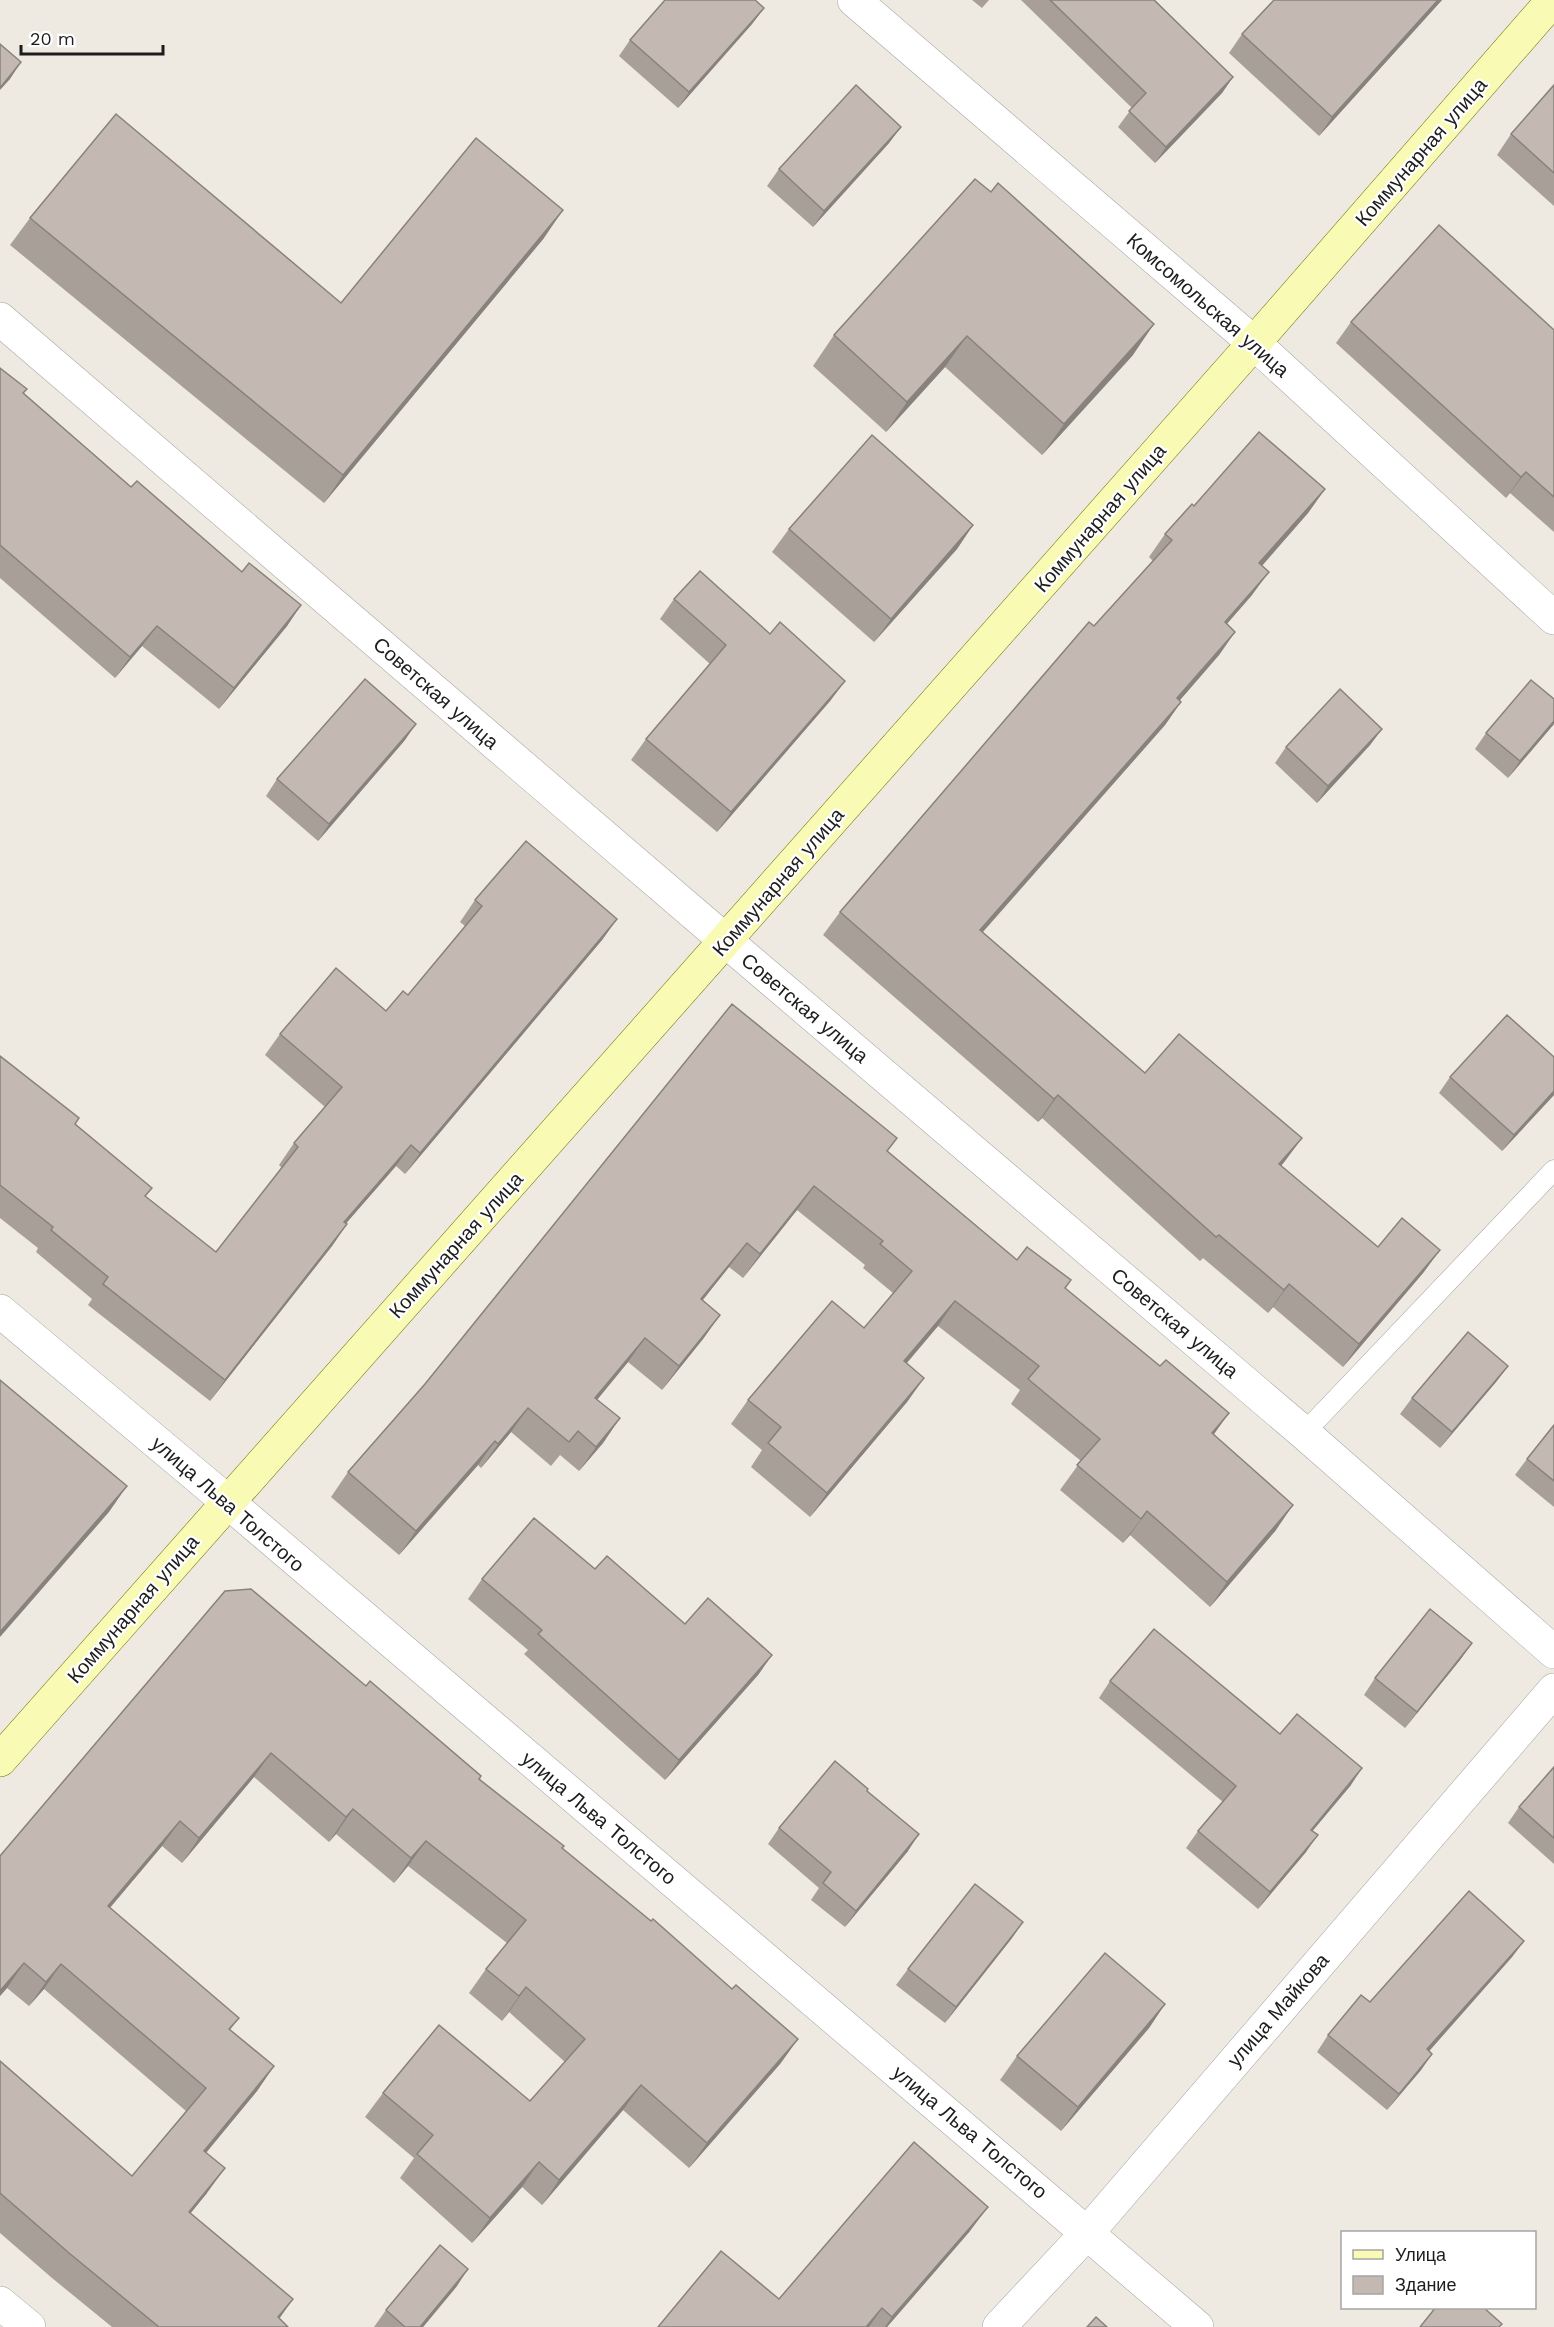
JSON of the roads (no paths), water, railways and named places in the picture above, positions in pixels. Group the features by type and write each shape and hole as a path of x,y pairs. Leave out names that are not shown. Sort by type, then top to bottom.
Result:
{"main road":[{"name":"Коммунарная улица","path":"0,1760 1254,344 1553,0"}],"street":[{"name":"Комсомольская улица","path":"854,0 1254,344 1554,618"},
{"name":"Советская улица","path":"0,319 1304,1433 1554,1652"},
{"name":"улица Льва Толстого","path":"0,1311 228,1502 1197,2327"},
{"name":"улица Майкова","path":"999,2327 1088,2232 1554,1690"},
{"path":"0,2302 29,2327"}],"lane":[{"path":"1304,1433 1554,1170"}]}
